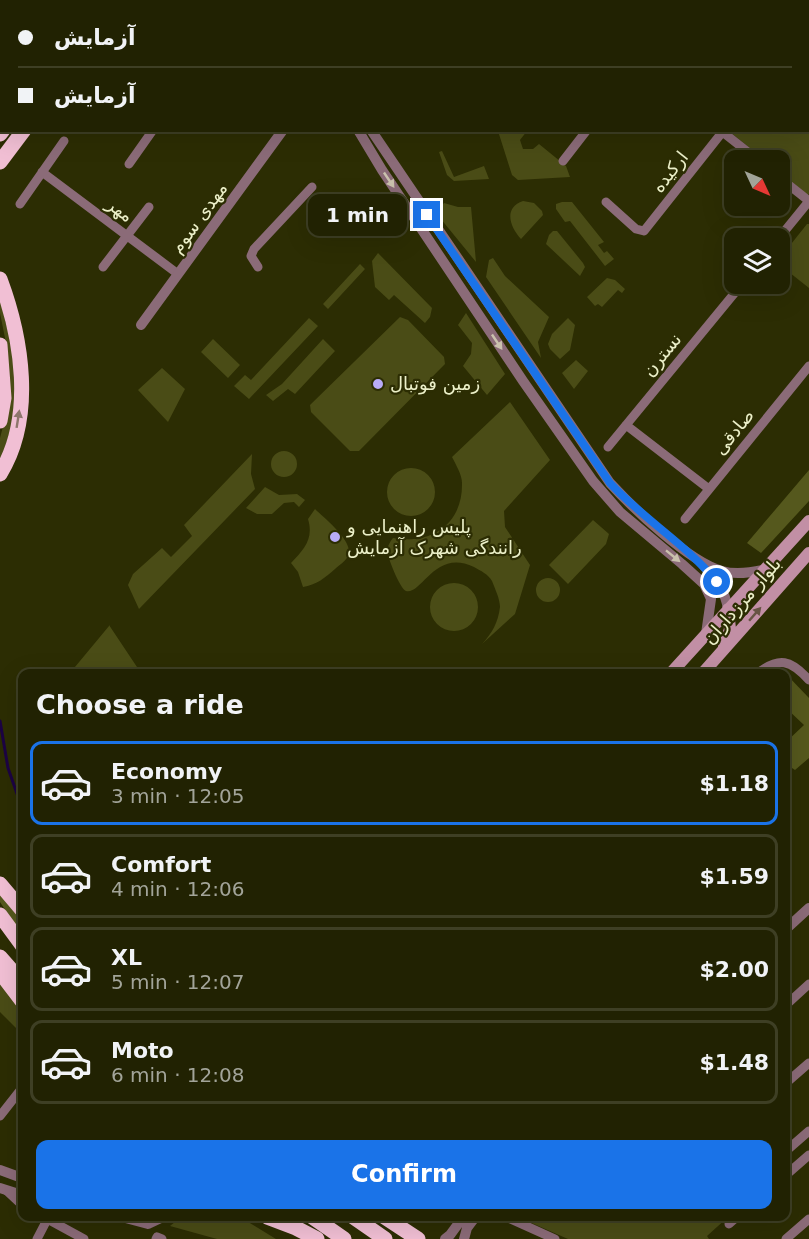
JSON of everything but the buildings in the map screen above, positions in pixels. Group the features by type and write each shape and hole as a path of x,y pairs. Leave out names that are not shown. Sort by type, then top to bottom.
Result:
{"highway":[{"path":"0,162 22,132"},
{"path":"0,279 7,296 18,345 21,396 15,440 6,465 0,474"},
{"path":"0,345 4,398 0,421"},
{"path":"0,884 18,905"},
{"path":"0,915 18,940"},
{"path":"0,957 18,977"},
{"path":"0,972 18,996"},
{"path":"271,1221 292,1239"},
{"path":"277,1221 317,1239"},
{"path":"318,1221 344,1239"},
{"path":"359,1221 385,1239"},
{"path":"391,1221 418,1239"}],"main road":[{"name":"بلوار مرزداران","path":"674,669 809,521"},
{"path":"786,546 789,554 805,557"},
{"name":"بلوار مرزداران","path":"707,669 805,557"},
{"path":"722,652 730,629 728,609"}],"street":[{"path":"129,164 152,132"},
{"name":"مهدی سوم","path":"141,325 283,132"},
{"path":"359,132 382,170 581,465 620,512 704,584 711,599 706,634"},
{"path":"372,132 610,483 639,513 699,561 726,595 728,609"},
{"path":"563,160 585,132"},
{"name":"ارکیده","path":"606,202 636,229 641,231 647,228 721,132"},
{"path":"723,132 746,150"},
{"path":"20,204 64,141"},
{"name":"مهر","path":"42,172 178,274"},
{"path":"786,228 809,201 790,186"},
{"path":"258,267 251,256 255,249 312,187"},
{"path":"103,267 149,207"},
{"name":"نسترن","path":"608,447 734,294"},
{"name":"صادقی","path":"685,519 809,366"},
{"path":"523,381 535,374"},
{"path":"626,425 709,489"},
{"path":"699,561 724,572 743,574 763,570"},
{"path":"763,669 767,665 780,662 789,663 798,668 809,680"},
{"path":"790,925 809,908"},
{"path":"790,1001 809,984"},
{"path":"790,1080 809,1063"},
{"path":"0,1116 18,1093"},
{"path":"790,1148 809,1131"},
{"path":"790,1171 809,1155"},
{"path":"0,1170 18,1177"},
{"path":"3,1189 18,1194"},
{"path":"3,1189 18,1202"},
{"path":"786,1239 809,1219"},
{"path":"37,1239 45,1221"},
{"path":"51,1221 84,1239"},
{"path":"137,1221 148,1224 154,1221"},
{"path":"445,1239 460,1221"},
{"path":"465,1239 467,1228 472,1221"},
{"path":"515,1221 555,1239"},
{"path":"729,1224 732,1221"}],"shaded area":[{"path":"498,132 526,132 520,140 523,149 533,149 539,144 566,166 570,177 518,180 512,175"},
{"path":"730,132 809,132 808,195 790,181 790,150 752,150"},
{"path":"442,151 454,177 484,166 489,179 454,181 447,175 439,152"},
{"path":"523,201 534,203 543,215 521,239 510,218 513,208"},
{"path":"572,202 604,242 598,245 604,253 607,251 614,259 605,266 570,221 565,222 556,209 556,204"},
{"path":"444,203 458,207 471,207 476,262 436,213"},
{"path":"809,224 809,288 790,273 790,245"},
{"path":"553,231 557,231 583,263 585,267 580,276 546,244"},
{"path":"378,253 432,308 430,317 425,323 394,295 389,300 375,287 372,261"},
{"path":"493,258 505,276 549,317 538,342 541,358 486,277 489,260"},
{"path":"360,264 365,269 328,309 323,304"},
{"path":"607,278 615,280 625,289 622,293 618,290 602,307 598,304 595,306 587,297"},
{"path":"0,299 15,361 14,418 0,463 0,438 7,411 8,353 0,313"},
{"path":"466,313 505,374 487,395 463,366 471,354 472,343 458,325"},
{"name":"زمین فوتبال","path":"400,317 408,320 444,357 445,364 359,451 350,451 311,412 310,405"},
{"path":"309,318 318,326 249,399 234,386 245,375 251,380"},
{"path":"568,318 575,325 570,350 560,359 548,344 552,334"},
{"path":"213,339 240,365 228,378 201,352"},
{"path":"323,339 335,351 295,394 288,389 273,401 266,395 282,384"},
{"path":"576,360 588,371 574,389 562,373"},
{"path":"162,368 185,389 168,422 138,390"},
{"path":"510,402 550,460 504,511 505,527 530,565 515,614 482,644 494,627 500,607 492,581 488,576 474,567 461,563 449,563 431,573 412,590 406,591 397,579 387,550 393,538 420,538 432,534 451,520 461,497 462,483 452,457"},
{"path":"284,451 293,455 297,464 293,473 284,477 275,473 271,464 275,455"},
{"path":"252,454 251,474 255,489 139,609 128,585 133,574 162,548 171,557 192,536 184,525"},
{"path":"411,468 428,475 435,492 428,509 411,516 394,509 387,492 394,475"},
{"path":"265,487 279,495 297,494 305,500 299,507 294,502 284,503 272,514 257,514 246,508"},
{"path":"315,509 343,537 349,550 346,560 328,575 316,583 303,587 298,572 291,563 307,543 310,532 308,519"},
{"path":"593,520 609,534 606,544 568,584 549,565"},
{"path":"548,578 557,581 560,590 557,599 548,602 539,599 536,590 539,581"},
{"path":"454,583 471,590 478,607 471,624 454,631 437,624 430,607 437,590"},
{"path":"109,626 138,669 73,669"},
{"path":"0,980 18,1005 18,1030 0,1012"},
{"path":"176,1221 247,1221 276,1239 217,1239 170,1226"},
{"path":"527,1221 724,1221 707,1236 709,1239 568,1239"}],"green space":[{"path":"809,470 809,501 761,553 747,543"},
{"path":"790,678 809,698 809,758 795,770 790,767 790,738 804,725 790,712"},
{"path":"0,892 18,912 18,929 0,902"}],"waterway":[{"path":"0,721 8,768 18,797"}],"place":[{"name":"زمین فوتبال","path":"378,384"},
{"name":"پلیس راهنمایی و رانندگی شهرک آزمایش","path":"335,537"}],"route":[{"path":"427,215 597,467 622,497 699,561 717,582"}]}
